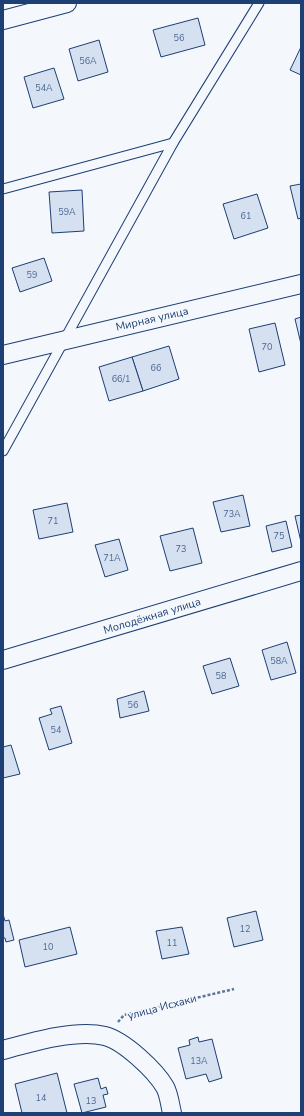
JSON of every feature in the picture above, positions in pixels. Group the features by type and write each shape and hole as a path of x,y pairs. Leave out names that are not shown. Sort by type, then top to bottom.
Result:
{"street":[{"path":"3,20 66,3"},
{"name":"Мирная улица","path":"3,355 301,284"},
{"name":"Молодёжная улица","path":"3,660 301,571"},
{"path":"3,1050 45,1038 86,1034 106,1036 144,1060 166,1087 172,1113"}],"lane":[{"path":"3,451 66,340 173,143 259,3"},
{"path":"3,189 173,143"}],"path":[{"name":"улица Исхаки","path":"106,1036 124,1015 234,989"}],"building":[{"path":"198,18 205,45 161,57 153,30"},
{"path":"99,40 108,72 78,81 69,49"},
{"path":"301,47 301,75 290,70"},
{"path":"54,68 64,99 33,108 24,77"},
{"path":"301,184 301,218 298,219 290,186"},
{"path":"82,190 84,231 52,233 49,192"},
{"path":"257,194 268,228 234,239 223,204"},
{"path":"44,258 52,281 20,292 12,268"},
{"path":"301,317 301,344 295,319"},
{"path":"275,323 285,365 259,372 249,329"},
{"path":"169,346 179,379 143,391 132,357"},
{"path":"132,357 143,391 109,401 99,367"},
{"path":"243,495 250,526 221,532 213,502"},
{"path":"67,503 73,532 39,539 33,510"},
{"path":"301,515 301,542 295,516"},
{"path":"286,521 292,547 272,552 266,526"},
{"path":"193,528 202,563 170,571 160,536"},
{"path":"119,539 128,570 105,577 95,545"},
{"path":"287,642 296,673 271,680 262,650"},
{"path":"230,658 239,686 212,694 203,666"},
{"path":"144,691 149,711 120,718 117,699"},
{"path":"61,706 72,743 49,750 39,718 52,714 50,709"},
{"path":"11,745 20,774 3,778 3,747"},
{"path":"256,911 263,940 234,947 227,918"},
{"path":"3,914 5,921 9,920 14,940 6,942 5,938 3,938"},
{"path":"70,927 77,954 25,967 19,940"},
{"path":"182,927 189,954 162,959 156,931"},
{"path":"198,1037 199,1042 212,1039 222,1078 209,1082 206,1074 186,1079 178,1048 190,1045 189,1040"},
{"path":"57,1073 67,1113 22,1113 15,1084"},
{"path":"98,1078 101,1089 106,1087 108,1094 103,1095 106,1107 82,1113 74,1084"}]}
